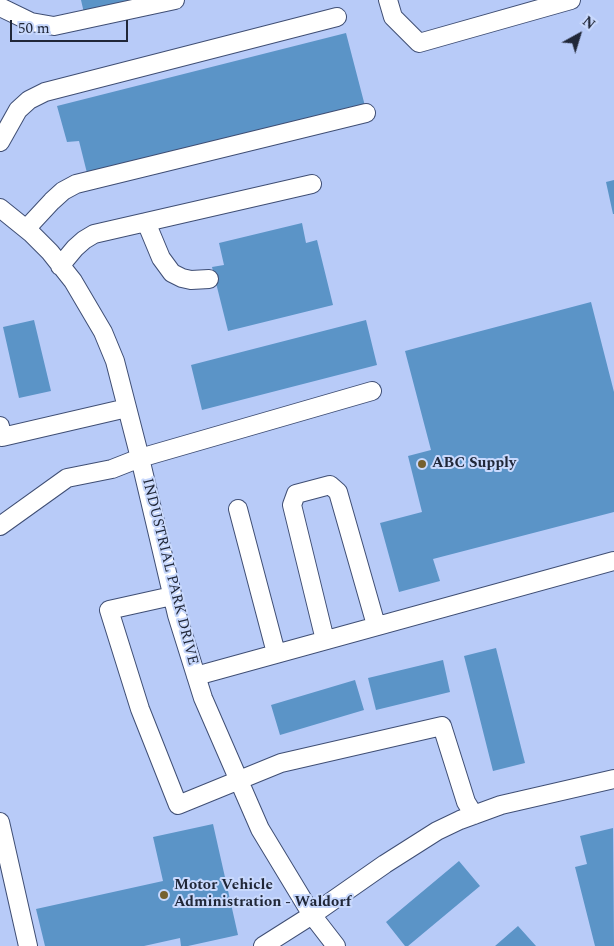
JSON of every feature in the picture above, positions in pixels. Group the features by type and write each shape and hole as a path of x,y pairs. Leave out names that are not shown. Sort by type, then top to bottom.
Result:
{"street":[{"path":"0,7 31,22 54,26 175,0"},
{"path":"388,0 393,17 419,43 571,0"},
{"path":"0,142 18,110 29,100 44,92 337,17"},
{"path":"26,229 52,200 76,184 366,113"},
{"path":"60,266 80,244 94,234 312,184"},
{"name":"INDUSTRIAL PARK DRIVE","path":"0,208 50,252 88,304 103,332 115,361 172,596 206,706 260,829 312,916 336,946"},
{"path":"146,222 161,258 172,273 191,280 209,279"},
{"path":"0,526 67,478 112,469 140,458 372,391"},
{"path":"1,433 127,408"},
{"path":"325,640 292,505 296,494 330,485 338,492 376,626"},
{"path":"238,509 276,653"},
{"path":"196,676 614,561"},
{"path":"172,596 109,610 140,709 178,805 281,763 442,726 466,802 474,815"},
{"path":"263,946 312,916 419,841 444,828 500,805 614,779"},
{"path":"0,822 28,946"}],"building":[{"path":"81,0 139,0 84,13"},
{"path":"346,33 365,106 88,177 79,141 67,142 57,106"},
{"path":"614,180 614,214 613,214 606,182"},
{"path":"302,223 306,243 317,240 333,305 228,331 212,267 224,265 219,243"},
{"path":"591,302 614,392 614,512 433,559 440,581 399,592 380,523 422,512 408,456 431,450 405,351"},
{"path":"34,320 51,391 19,398 3,327"},
{"path":"366,320 377,365 202,410 191,365"},
{"path":"496,648 525,763 493,771 464,656"},
{"path":"443,660 450,692 376,710 368,678"},
{"path":"355,680 364,710 280,735 271,705"},
{"name":"Motor Vehicle Administration - Waldorf","path":"213,824 238,935 188,946 181,946 180,938 144,946 45,946 36,909 163,881 153,837"},
{"path":"613,828 614,946 595,946 575,867 587,864 580,836"},
{"path":"459,861 480,886 408,946 405,946 386,922"},
{"path":"518,926 536,946 495,946"}],"place":[{"name":"ABC Supply","path":"422,464"},
{"name":"Motor Vehicle Administration - Waldorf","path":"164,895"}]}
